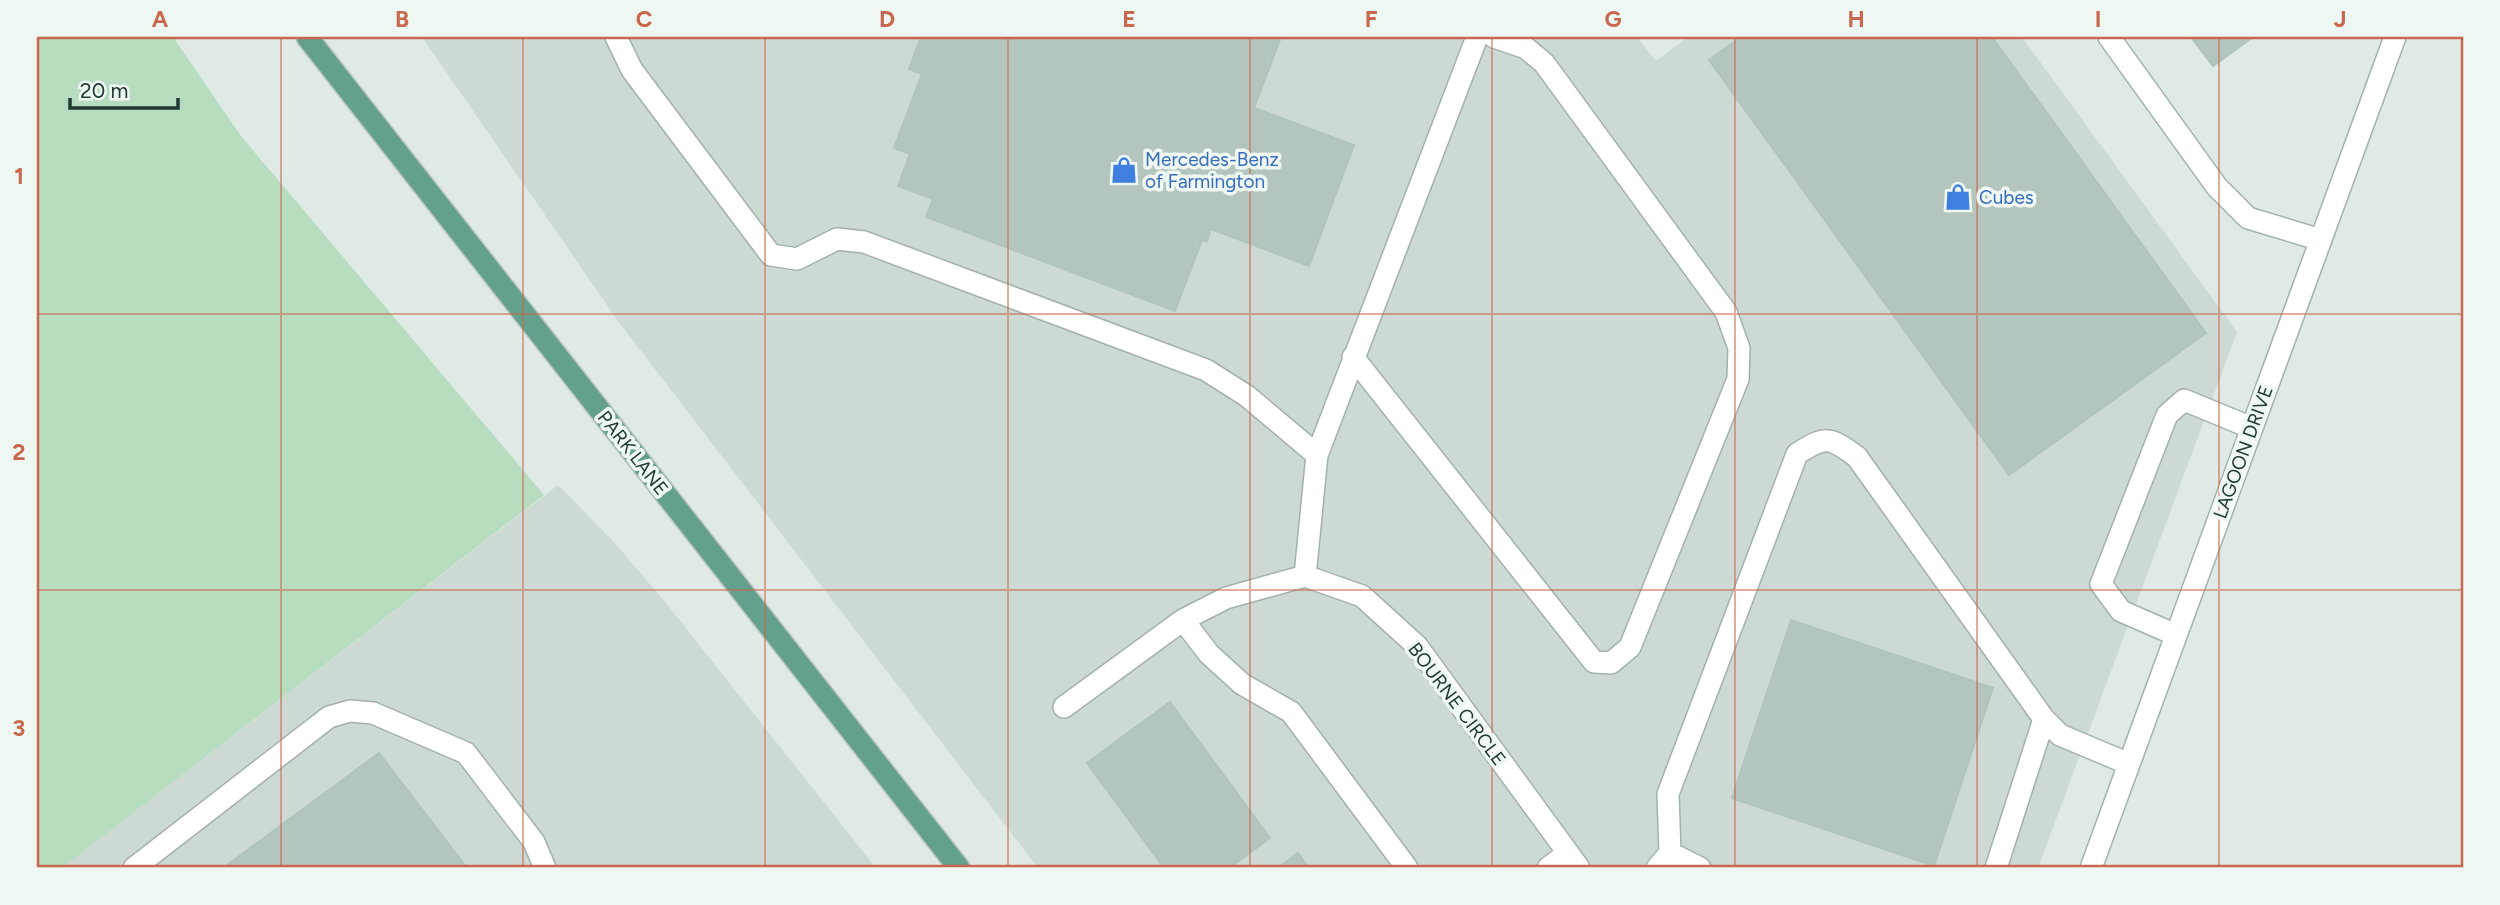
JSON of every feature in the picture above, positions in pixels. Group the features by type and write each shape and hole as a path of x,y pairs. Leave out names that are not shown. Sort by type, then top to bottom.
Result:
{"main road":[{"name":"PARK LANE","path":"307,37 959,868"}],"street":[{"path":"616,37 632,70 771,256 797,259 836,239 864,242 1206,370 1247,396 1317,455"},
{"path":"1064,708 1183,620 1226,598 1305,576 1317,455 1478,37"},
{"path":"1353,357 1594,662 1611,663 1630,648 1738,379 1739,348 1726,312 1544,63 1526,48 1494,37"},
{"path":"2109,37 2217,187 2248,218 2321,240"},
{"name":"LAGOON DRIVE","path":"2091,868 2396,37"},
{"path":"2176,635 2121,611 2101,584 2167,415 2184,400 2252,428"},
{"path":"1700,868 1663,860 1668,794 1797,454 1817,441 1836,441 1857,457 2044,719 2060,735 2129,764"},
{"name":"BOURNE CIRCLE","path":"1305,576 1362,596 1417,646 1574,861"},
{"path":"1183,620 1209,654 1242,684 1292,712 1407,868"},
{"path":"134,868 329,717 349,711 373,713 466,752 534,842 545,868"},
{"path":"1996,868 2044,719"},
{"path":"1548,868 1574,861"}],"shaded area":[{"path":"422,37 1637,37 1656,61 1688,37 2022,37 2237,332 2038,868 1038,868 618,321"},
{"path":"558,485 613,541 666,603 876,868 62,868"}],"green space":[{"path":"37,37 173,37 241,136 544,495 62,868 37,868"}],"building":[{"name":"Mercedes-Benz of Farmington","path":"921,37 1281,37 1254,108 1354,145 1309,266 1211,229 1207,241 1202,240 1175,311 926,217 933,199 898,186 910,154 894,148 922,74 909,69"},
{"name":"Cubes","path":"1741,37 1992,37 2206,333 2009,475 1709,60"},
{"path":"2191,37 2253,37 2213,66"},
{"path":"1791,620 1993,688 1934,866 1732,798"},
{"path":"1170,702 1270,838 1229,868 1164,868 1087,763"},
{"path":"379,753 467,868 223,868"},
{"path":"1298,853 1309,868 1278,868"}],"place":[{"name":"Mercedes-Benz of Farmington","path":"1124,170"},
{"name":"Cubes","path":"1958,197"}]}
